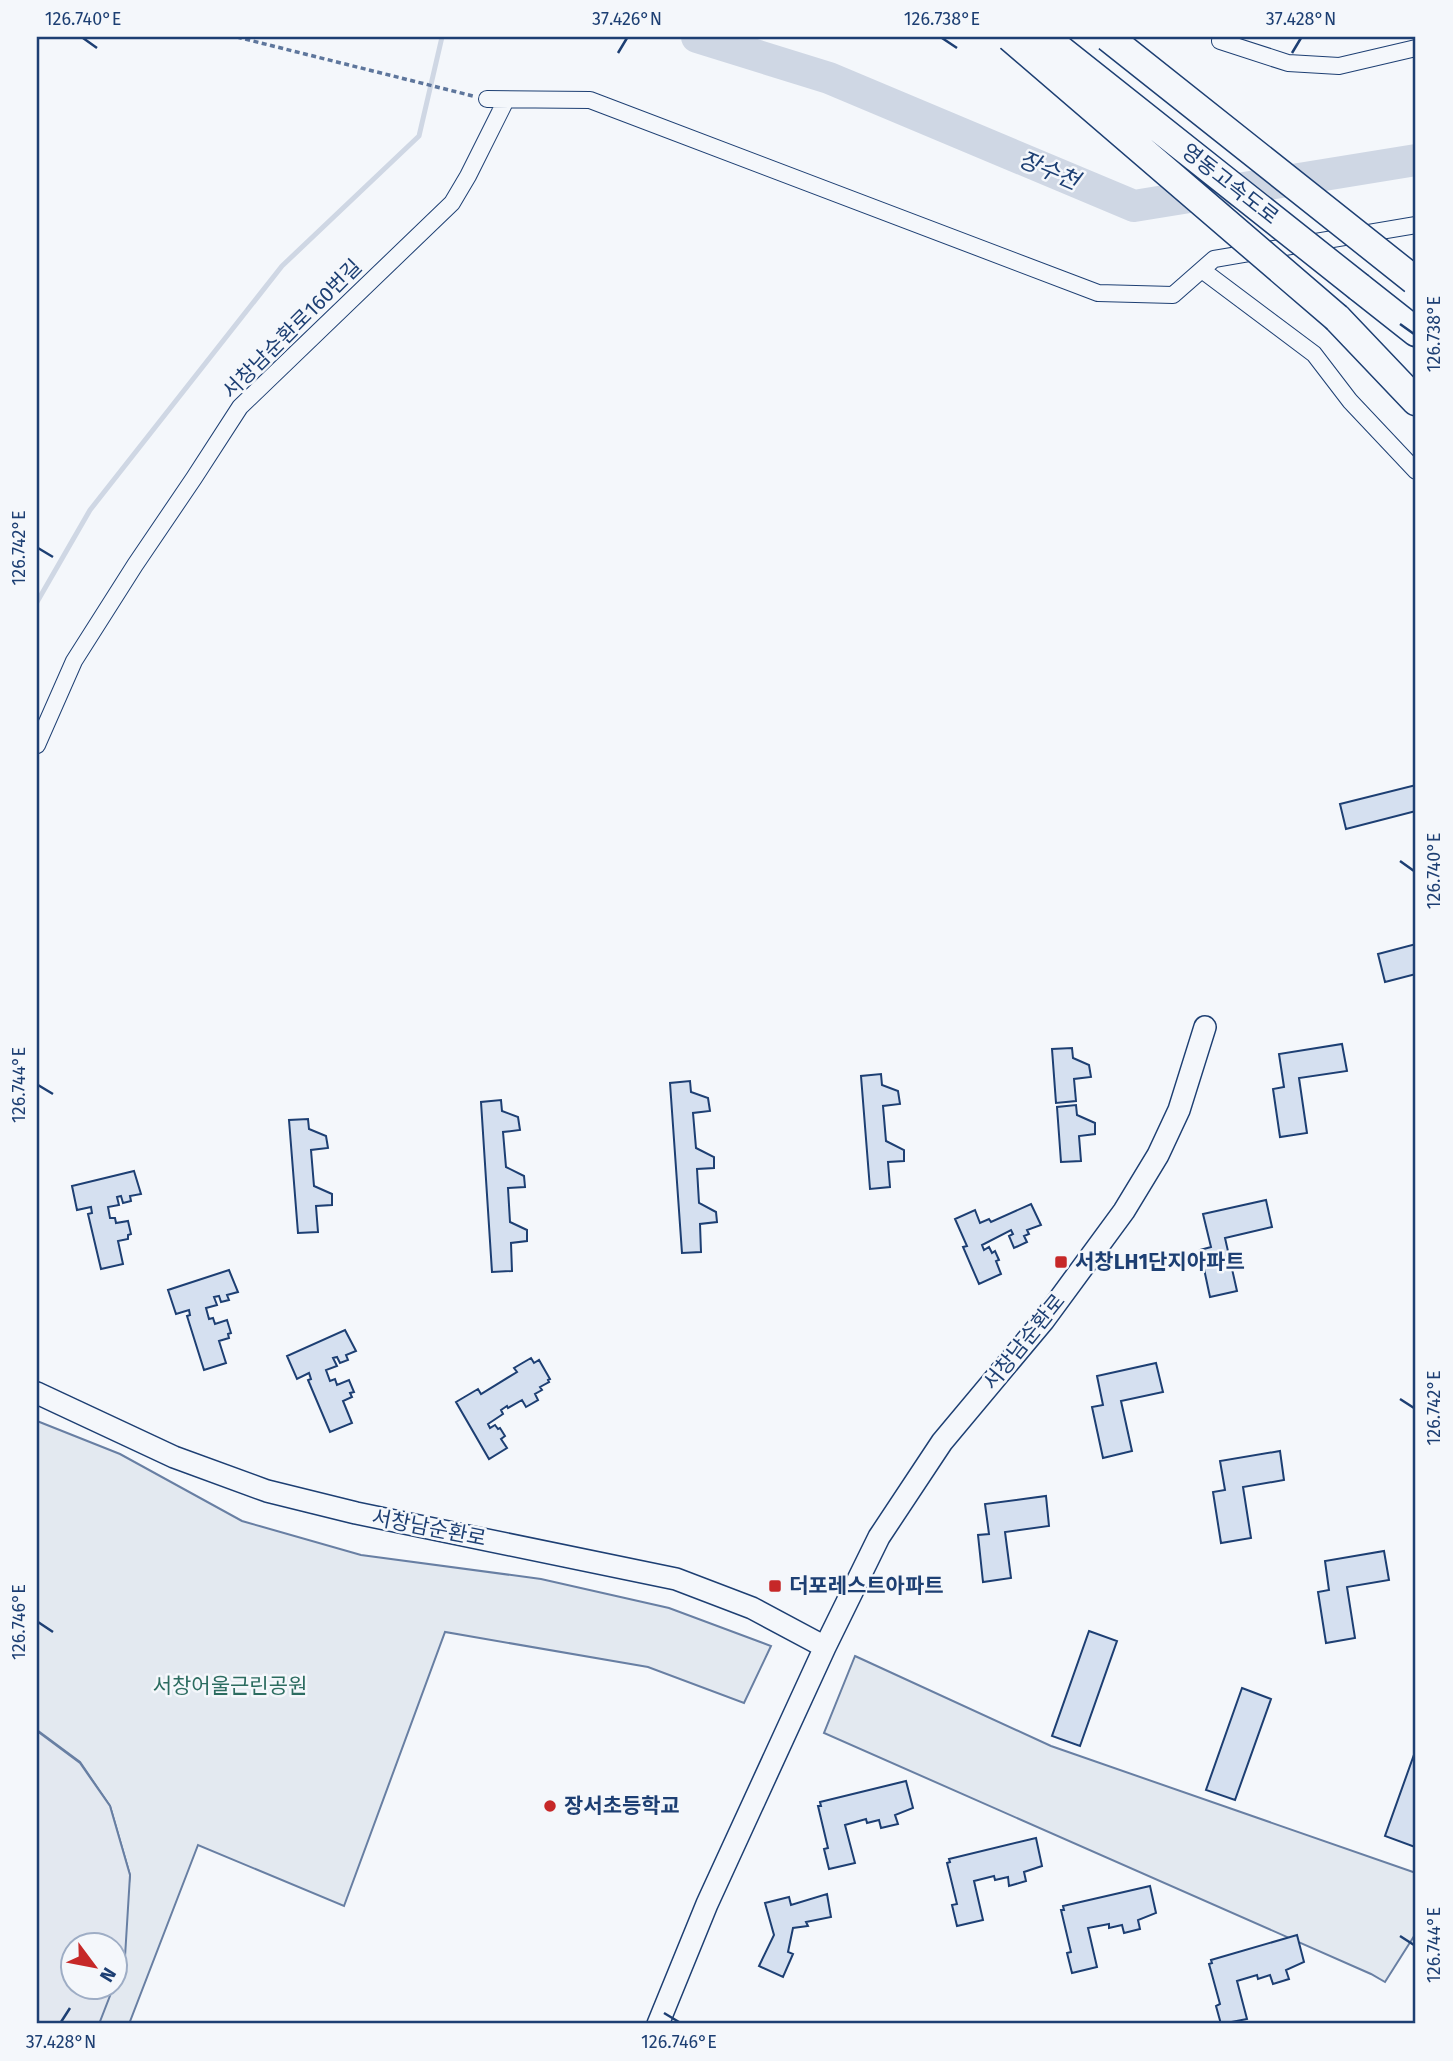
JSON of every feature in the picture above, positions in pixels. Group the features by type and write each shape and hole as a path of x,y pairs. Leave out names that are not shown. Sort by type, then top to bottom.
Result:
{"highway":[{"path":"1010,37 1416,383"},
{"name":"영동고속도로","path":"1044,37 1416,332"},
{"name":"영동고속도로","path":"1108,37 1415,281"},
{"path":"1337,318 1416,401"}],"street":[{"path":"1220,41 1288,63 1339,66 1416,48"},
{"path":"487,99 590,100 1098,293 1173,295 1214,259 1416,225"},
{"name":"서창남순환로160번길","path":"37,745 74,661 240,407 452,203 506,100"},
{"path":"1202,270 1314,354 1350,401 1416,471"},
{"name":"서창남순환로","path":"658,2024 707,1904 878,1537 942,1442 1044,1320 1124,1211 1158,1155 1179,1110 1205,1027"},
{"name":"서창남순환로","path":"37,1393 174,1457 267,1490 356,1513 676,1579 752,1608 825,1647"}],"path":[{"path":"237,37 464,94"}],"green space":[{"name":"서창어울근린공원","path":"37,1421 120,1454 242,1521 361,1555 541,1579 669,1608 771,1646 744,1703 648,1667 445,1632 344,1906 198,1845 129,2024 93,2024 104,2002 130,2002 130,1932 123,1932 130,1875 110,1806 80,1762 37,1730"},
{"path":"855,1656 1051,1746 1416,1873 1416,1933 1385,1982 824,1733"}],"shaded area":[{"path":"37,1731 80,1763 110,1806 130,1875 127,1932 60,1932 60,2002 108,2002 99,2024 37,2024"}],"building":[{"path":"1416,785 1416,811 1346,829 1340,804"},
{"path":"1416,944 1416,974 1385,982 1378,954"},
{"path":"1342,1044 1347,1071 1299,1078 1307,1133 1280,1137 1273,1089 1284,1087 1279,1054"},
{"path":"1072,1048 1073,1058 1089,1065 1091,1077 1074,1079 1076,1101 1056,1103 1052,1049"},
{"path":"881,1074 882,1085 898,1091 900,1104 883,1106 886,1141 904,1150 904,1161 888,1162 890,1187 870,1189 861,1076"},
{"path":"690,1081 691,1092 708,1098 710,1111 693,1113 696,1148 714,1157 714,1168 697,1169 699,1203 716,1212 717,1222 700,1224 701,1252 682,1253 670,1083"},
{"path":"501,1100 502,1111 518,1117 520,1130 503,1132 506,1167 524,1176 525,1187 508,1188 510,1222 527,1230 527,1241 511,1243 512,1271 492,1272 481,1102"},
{"path":"1076,1105 1077,1115 1095,1123 1095,1134 1079,1136 1081,1161 1061,1162 1057,1107"},
{"path":"308,1119 309,1129 326,1136 328,1148 311,1150 314,1186 332,1194 332,1205 316,1206 318,1232 298,1233 289,1120"},
{"path":"134,1171 141,1194 130,1196 131,1201 123,1203 121,1196 117,1197 119,1205 108,1207 110,1218 115,1218 116,1223 128,1221 131,1234 128,1239 118,1241 123,1264 101,1269 88,1214 92,1213 91,1207 77,1210 72,1186"},
{"path":"1266,1200 1272,1227 1225,1238 1237,1291 1210,1297 1200,1250 1211,1247 1203,1214"},
{"path":"1031,1204 1041,1225 1027,1230 1029,1234 1024,1236 1027,1242 1014,1248 1009,1236 1013,1234 1011,1230 982,1245 984,1250 989,1247 992,1253 995,1251 1001,1274 979,1284 963,1247 967,1246 955,1219 975,1210 980,1223 989,1219 991,1222"},
{"path":"229,1270 238,1292 227,1295 229,1300 221,1302 219,1296 214,1297 217,1305 206,1308 209,1319 213,1318 215,1324 227,1320 231,1333 228,1334 229,1338 219,1341 226,1363 204,1370 187,1316 190,1315 189,1310 176,1314 168,1290"},
{"path":"345,1330 356,1351 346,1355 348,1360 340,1363 337,1357 333,1358 337,1366 326,1370 330,1381 335,1379 337,1385 349,1380 354,1392 350,1393 352,1397 343,1401 352,1423 330,1432 308,1380 311,1379 309,1373 297,1379 287,1356"},
{"path":"531,1358 534,1363 539,1360 550,1379 549,1382 535,1394 538,1400 526,1407 522,1400 508,1408 507,1406 501,1410 503,1414 488,1424 490,1428 495,1425 500,1428 505,1436 501,1439 507,1448 489,1459 456,1402 478,1389 481,1394 517,1372 514,1368"},
{"path":"1156,1363 1163,1392 1121,1401 1132,1451 1103,1458 1092,1407 1103,1405 1097,1376"},
{"path":"1280,1451 1284,1480 1243,1487 1251,1538 1221,1543 1213,1492 1225,1490 1220,1461"},
{"path":"1046,1496 1049,1526 1005,1532 1011,1578 983,1582 978,1535 989,1534 985,1504"},
{"path":"1384,1551 1389,1580 1347,1587 1355,1638 1326,1643 1318,1592 1329,1590 1325,1561"},
{"path":"1089,1631 1117,1641 1080,1746 1052,1736"},
{"path":"1242,1688 1271,1699 1235,1800 1206,1790"},
{"path":"1416,1749 1416,1845 1415,1847 1385,1836"},
{"path":"906,1781 913,1808 895,1815 898,1824 881,1828 879,1820 867,1823 866,1819 845,1825 855,1863 829,1869 824,1849 828,1848 818,1806 821,1806 820,1802"},
{"path":"1036,1838 1042,1866 1024,1872 1026,1881 1009,1886 1008,1877 995,1880 994,1876 974,1881 983,1920 957,1926 952,1905 957,1904 947,1863 950,1862 949,1859"},
{"path":"1150,1886 1156,1913 1138,1920 1140,1929 1124,1933 1122,1925 1109,1928 1109,1924 1088,1928 1097,1967 1072,1973 1067,1953 1071,1952 1061,1910 1064,1910 1063,1906"},
{"path":"827,1894 831,1917 806,1922 808,1926 793,1928 788,1952 793,1954 783,1977 759,1966 774,1935 765,1903 789,1897 791,1905"},
{"path":"1297,1935 1304,1962 1286,1970 1289,1979 1273,1984 1270,1975 1258,1979 1257,1975 1237,1981 1247,2019 1221,2024 1216,2006 1220,2004 1209,1964 1212,1963 1211,1960"}],"waterway":[{"path":"37,602 90,510 282,266 419,136 442,37"},
{"name":"장수천","path":"697,37 829,78 1134,206 1416,160"}],"place":[{"name":"서창LH1단지아파트","path":"1061,1262"},
{"name":"더포레스트아파트","path":"775,1586"},
{"name":"장서초등학교","path":"550,1806"}]}
